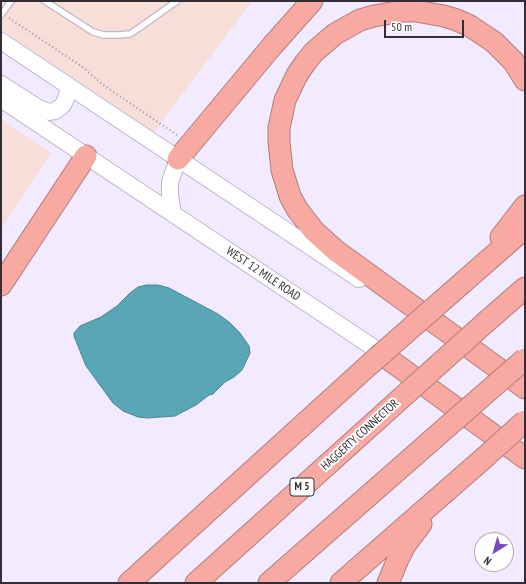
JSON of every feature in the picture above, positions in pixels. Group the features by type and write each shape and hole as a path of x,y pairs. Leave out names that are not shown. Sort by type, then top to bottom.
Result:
{"highway":[{"path":"185,152 272,46 312,1"},
{"path":"525,80 514,62 494,42 458,20 416,11 402,11 374,16 360,20 335,34 319,47 305,63 297,74 285,100 279,128 279,142 282,170 290,196 305,220 314,231 335,250 525,389"},
{"path":"1,285 86,156"},
{"path":"468,278 525,206"},
{"path":"129,583 375,358 525,228"},
{"name":"HAGGERTY CONNECTOR","path":"196,583 525,288"},
{"path":"375,358 525,458"},
{"path":"269,583 525,358"},
{"path":"341,583 525,421"},
{"path":"388,583 405,545 417,528 484,458"}],"main road":[{"path":"1,41 68,85 185,152 525,389"},
{"path":"1,84 40,109 50,112 55,111 63,105 67,96 68,85"},
{"name":"WEST 12 MILE ROAD","path":"1,100 173,214 375,358 525,449"},
{"path":"173,214 170,195 170,182 185,152"}],"lane":[{"path":"2,14 11,1"},
{"path":"45,1 93,32 104,35 130,34 177,1"}],"path":[{"path":"2,14 84,68 185,152"}],"shaded area":[{"path":"1,1 252,1 154,132 1,29"},
{"path":"1,120 51,153 1,229"}],"water":[{"path":"158,285 169,288 218,314 240,333 249,346 250,353 242,370 225,382 213,394 175,416 147,418 138,417 123,411 113,403 86,366 74,336 74,333 80,326 101,317 117,306 138,287"}]}
